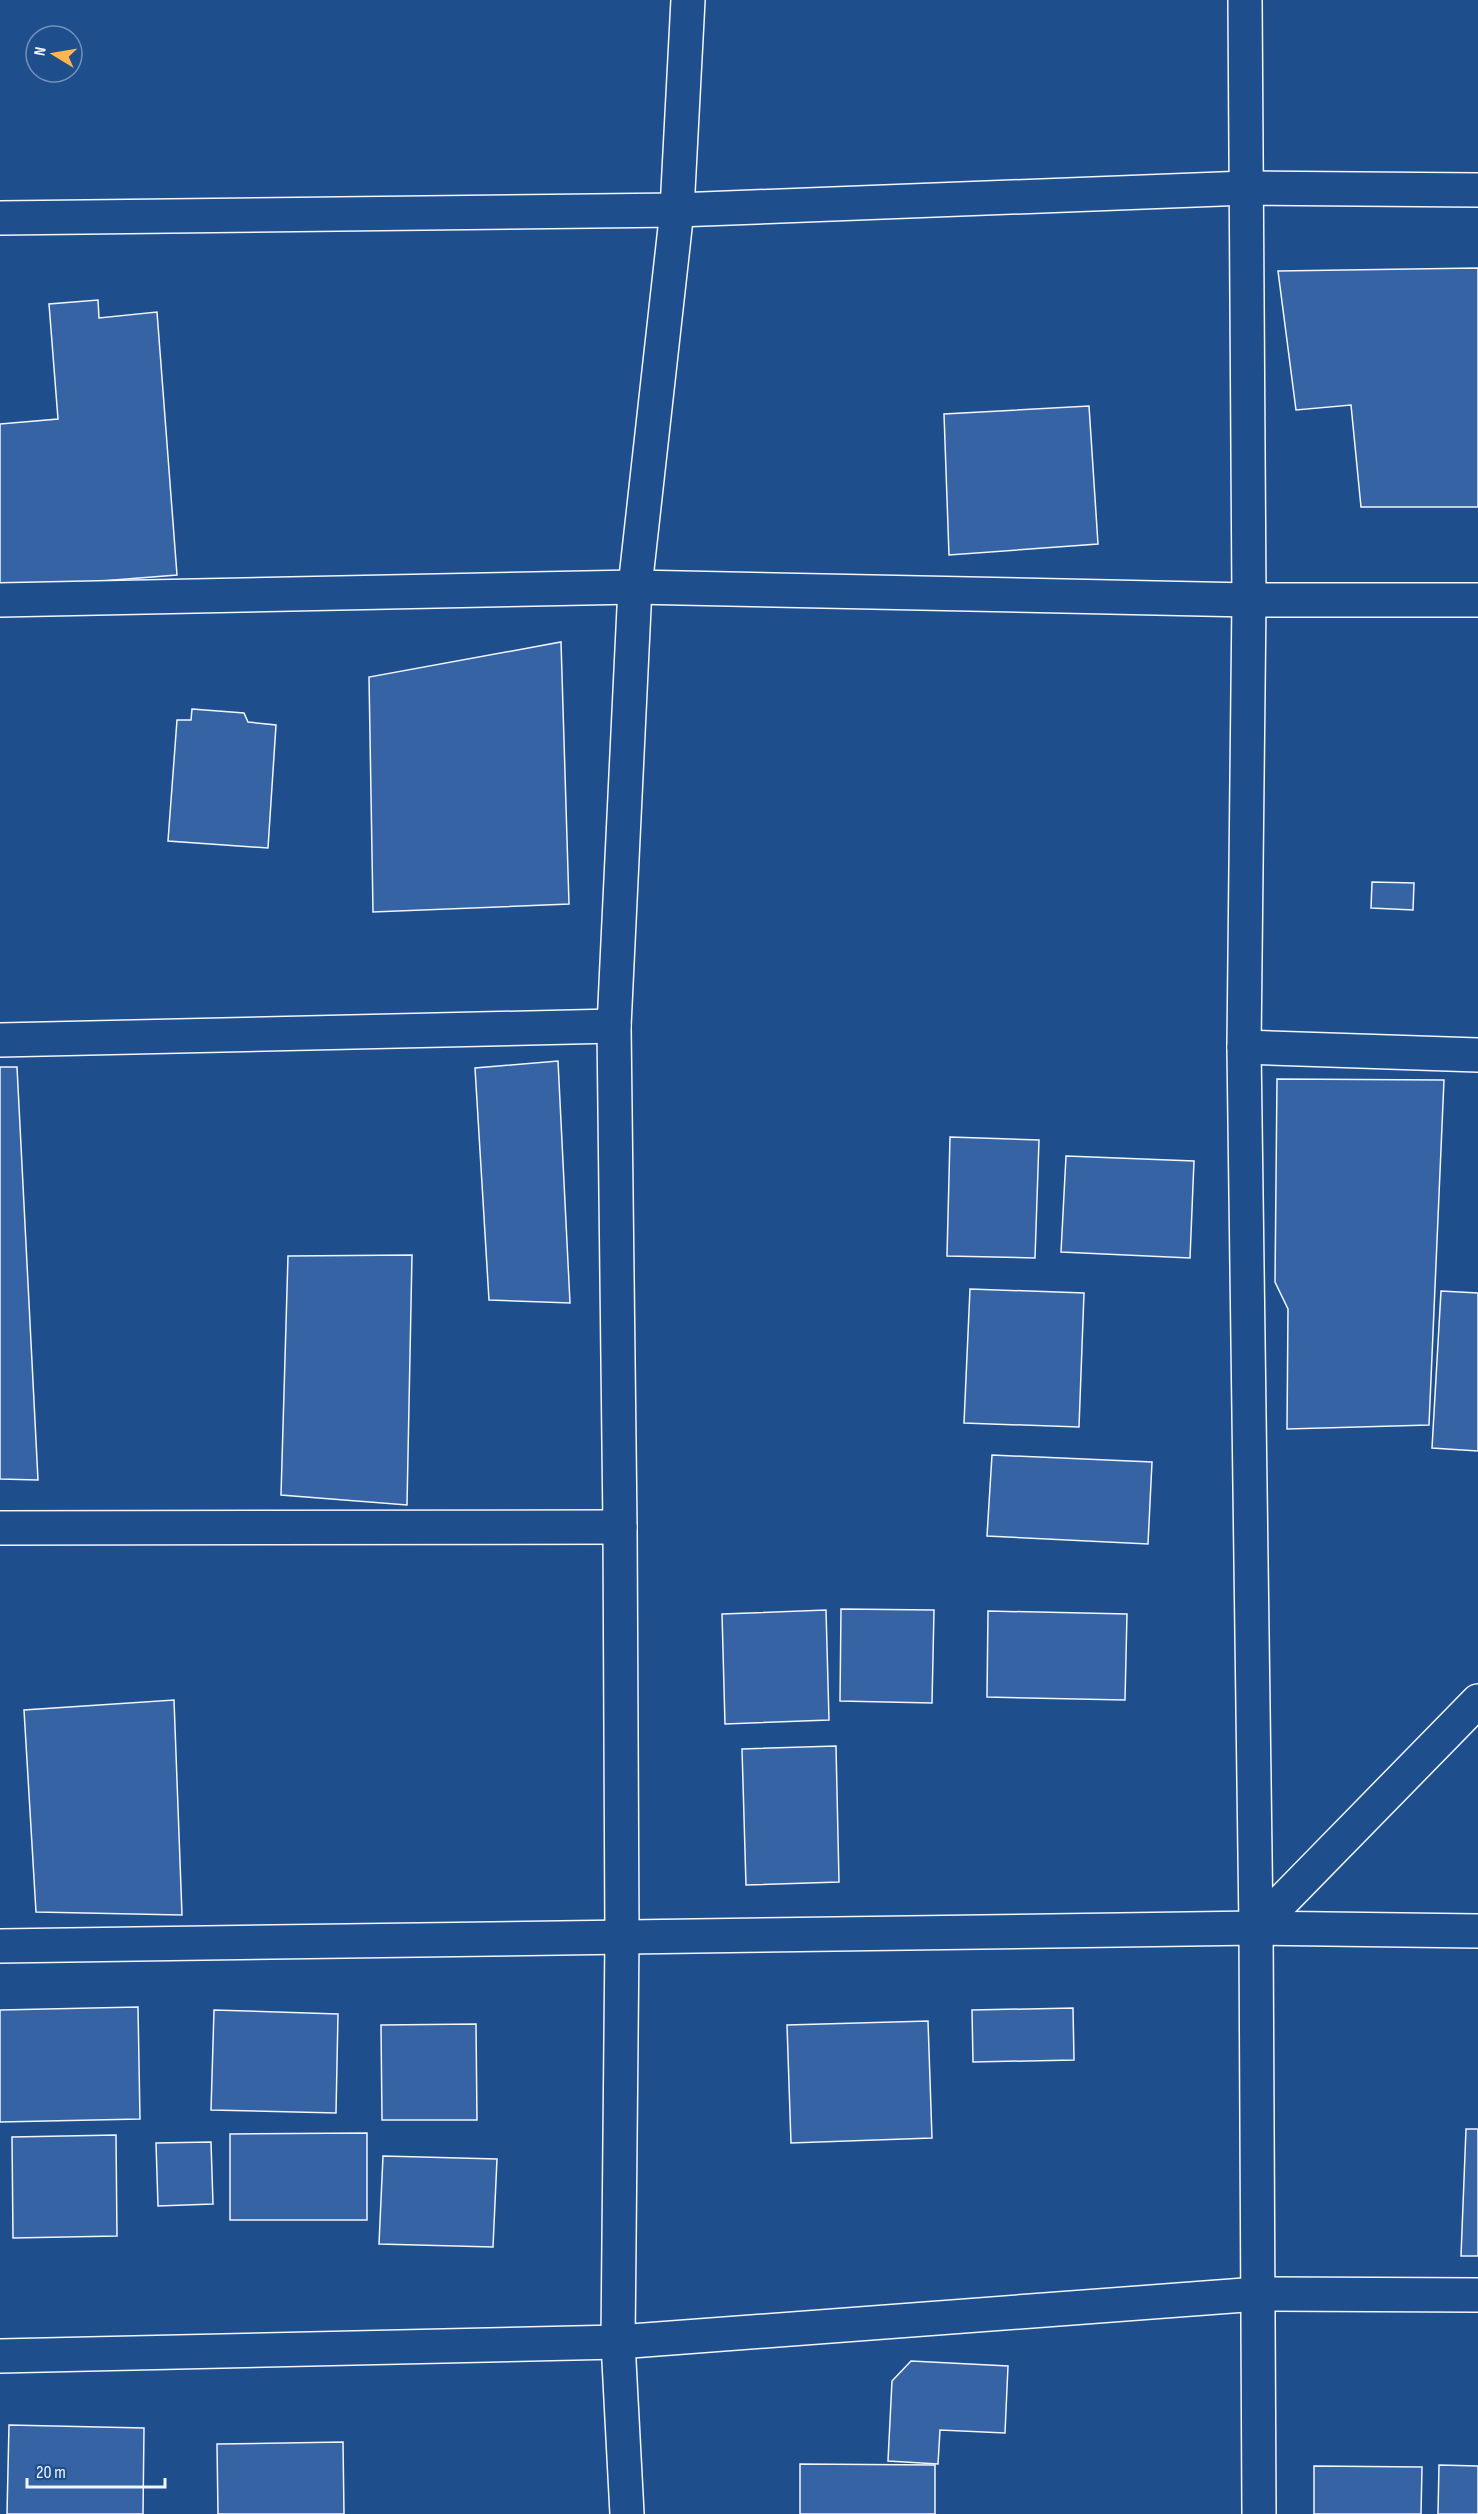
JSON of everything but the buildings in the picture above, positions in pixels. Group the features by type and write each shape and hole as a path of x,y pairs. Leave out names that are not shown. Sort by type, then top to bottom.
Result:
{"street":[{"path":"625,2511 618,2343 622,1937 614,1026 635,587 677,210 688,0"},
{"path":"1245,0 1249,600 1244,1047 1256,1928 1259,2514"},
{"path":"0,218 677,210 1246,188 1478,189"},
{"path":"0,600 635,587 1249,600 1478,600"},
{"path":"0,1040 614,1026"},
{"path":"1244,1047 1478,1055"},
{"path":"0,1528 620,1527"},
{"path":"1256,1928 1478,1701"},
{"path":"0,1946 1256,1928 1478,1931"},
{"path":"0,2356 618,2343 1258,2294 1478,2295"}]}
